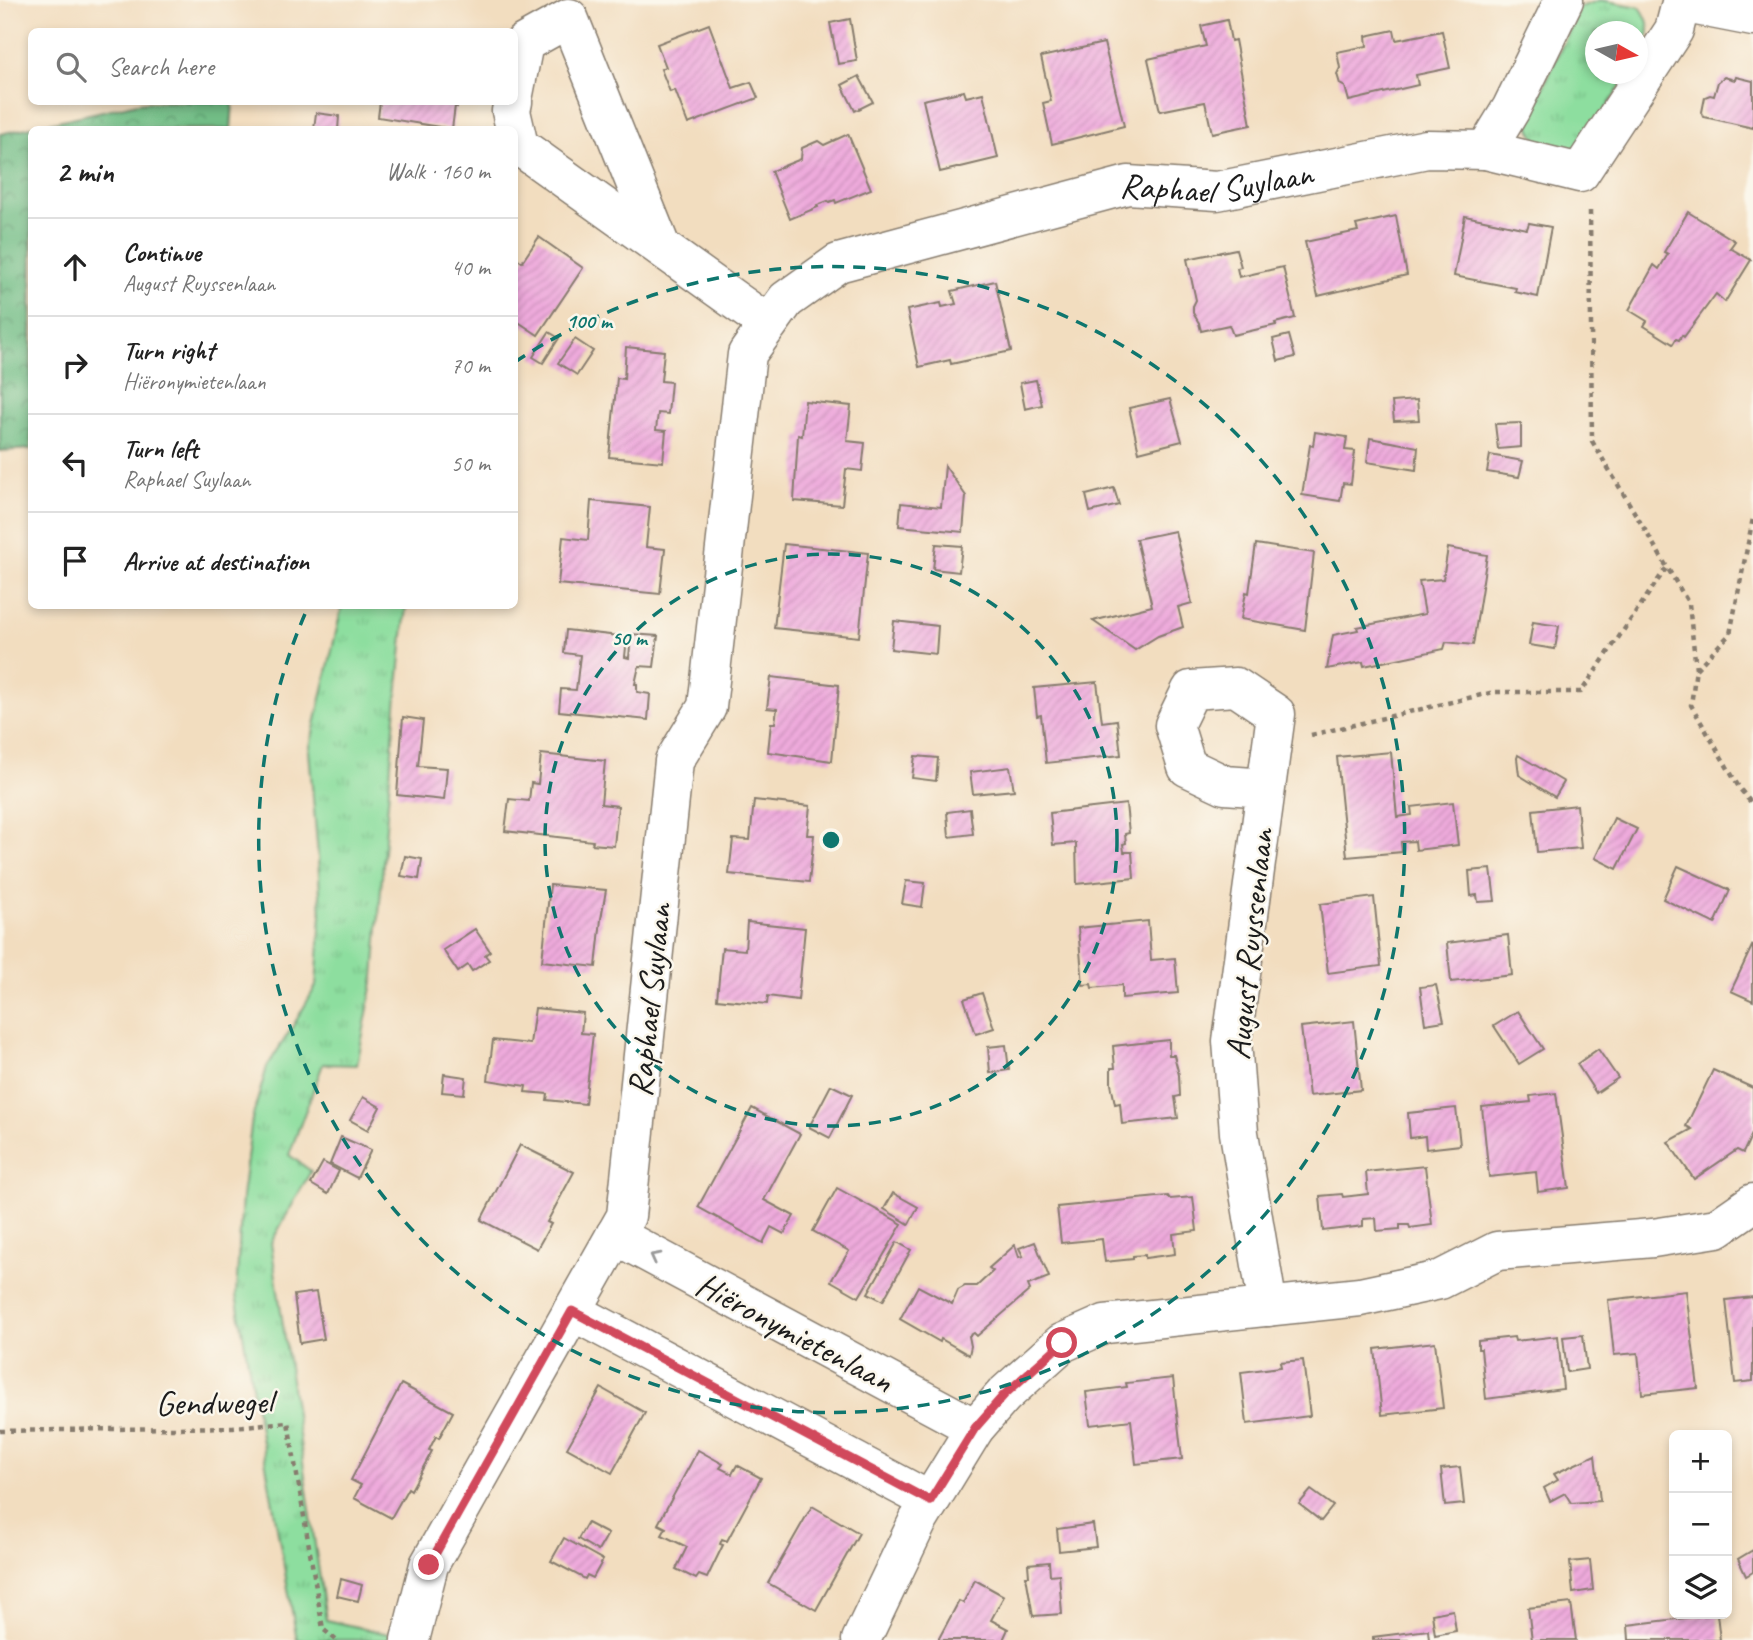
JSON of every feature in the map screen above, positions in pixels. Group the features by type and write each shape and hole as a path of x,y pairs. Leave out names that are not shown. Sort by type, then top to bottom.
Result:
{"street":[{"path":"1486,150 1511,109 1564,0"},
{"path":"1580,173 1674,30 1674,1 1753,17"},
{"path":"518,74 524,43 569,18 661,247"},
{"path":"512,105 514,126"},
{"path":"518,142 519,146 768,324"},
{"name":"Raphael Suylaan","path":"410,1640 429,1565 626,1216 674,761 707,706 747,354 786,300 838,263 1128,185 1217,191 1427,149 1486,150 1580,173"},
{"name":"August Ruyssenlaan","path":"1266,788 1224,785 1186,767 1174,725 1191,690 1236,687 1276,714 1232,1041 1239,1133 1268,1307"},
{"path":"861,1640 918,1521 975,1428 1004,1395 1062,1343 1105,1324 1360,1297 1440,1280 1497,1251 1653,1238 1717,1228 1753,1203"},
{"name":"Hiëronymietenlaan","path":"615,1235 975,1428"},
{"path":"572,1311 930,1501"}],"path":[{"path":"1580,173 1590,197 1592,441 1689,604 1696,669 1691,705 1753,805"},
{"path":"1696,669 1730,634 1753,518"},
{"path":"1272,744 1494,692 1580,692 1667,567"},
{"name":"Gendwegel","path":"0,1431 233,1427 289,1422 323,1629 336,1640"}],"green space":[{"path":"1600,0 1640,7 1648,21 1585,21 1585,84 1622,84 1584,144 1567,154 1538,143 1530,128 1531,114 1580,7"},
{"path":"129,105 233,105 231,126 36,126"},
{"path":"28,128 28,449 0,451 0,134"},
{"path":"341,609 406,609 374,977 357,1065 323,1064 289,1155 311,1171 271,1243 326,1620 393,1635 392,1640 297,1640 236,1295 242,1197 252,1119 267,1067 316,986 321,915 309,751"}],"building":[{"path":"850,19 857,61 838,64 830,23"},
{"path":"1227,20 1231,41 1235,40 1251,125 1212,133 1205,102 1160,111 1148,59 1206,46 1201,26"},
{"path":"709,24 733,88 751,82 758,98 688,124 675,90 670,92 661,69 666,67 657,44"},
{"path":"1394,30 1396,40 1442,31 1450,68 1416,75 1418,85 1349,101 1337,74 1340,68 1337,52 1367,46 1366,36"},
{"path":"1104,43 1124,126 1052,144 1043,103 1051,101 1041,57"},
{"path":"859,76 873,102 855,111 842,85"},
{"path":"1724,77 1753,81 1753,128 1704,117 1702,112 1705,97 1714,96 1718,82"},
{"path":"964,91 966,97 983,93 998,158 940,172 923,100"},
{"path":"380,105 457,105 455,106 452,126 434,126 378,117"},
{"path":"316,113 339,116 338,126 314,126"},
{"path":"848,134 871,189 836,203 835,200 817,205 818,207 790,219 771,171 801,159 802,148 818,141 824,145"},
{"path":"1688,212 1735,241 1730,248 1751,260 1725,302 1716,294 1684,337 1682,335 1673,344 1644,326 1647,321 1629,310 1654,265 1659,269 1668,254 1664,252"},
{"path":"1396,216 1407,275 1318,296 1305,242 1358,231 1356,225"},
{"path":"1465,216 1527,229 1529,223 1551,227 1538,297 1515,292 1516,288 1454,276"},
{"path":"539,237 583,268 538,335 518,322 518,259 522,262"},
{"path":"1236,249 1241,267 1237,268 1239,277 1283,267 1295,318 1233,335 1229,325 1201,331 1193,313 1196,300 1187,259"},
{"path":"995,281 1011,351 951,364 950,360 919,367 907,310 941,303 942,307 956,304 952,291"},
{"path":"549,332 559,338 543,363 533,357"},
{"path":"1289,335 1295,357 1278,361 1273,339"},
{"path":"575,339 593,351 577,375 558,363"},
{"path":"626,347 664,351 661,381 671,382 668,414 658,413 656,430 666,431 663,462 609,457 617,378 624,379"},
{"path":"1036,380 1042,405 1025,409 1020,383"},
{"path":"1170,399 1182,441 1139,452 1129,408"},
{"path":"1417,400 1419,420 1394,421 1392,402"},
{"path":"805,401 851,406 847,441 865,443 862,471 846,469 842,505 794,501 798,435 802,436"},
{"path":"1521,423 1521,447 1498,449 1495,424"},
{"path":"1315,432 1347,437 1345,450 1355,451 1351,484 1343,483 1340,501 1302,495 1310,445 1313,446"},
{"path":"1370,438 1418,447 1416,470 1367,462"},
{"path":"1490,455 1523,461 1519,477 1487,472"},
{"path":"945,466 966,496 963,532 899,526 901,503 941,507"},
{"path":"1114,488 1119,505 1090,512 1086,495"},
{"path":"591,501 650,507 646,547 665,549 660,594 558,584 563,537 588,540"},
{"path":"1175,531 1192,603 1178,607 1183,627 1158,636 1135,650 1093,621 1152,606 1136,539"},
{"path":"784,544 868,553 859,637 774,628"},
{"path":"936,544 962,546 959,572 933,569"},
{"path":"1256,544 1314,553 1305,630 1241,619 1246,592 1249,593"},
{"path":"1448,548 1487,555 1473,645 1446,642 1444,649 1364,666 1363,662 1327,669 1333,635 1358,630 1357,627 1425,614 1419,581 1443,579"},
{"path":"894,621 938,626 936,654 891,649"},
{"path":"1533,622 1559,626 1555,649 1529,645"},
{"path":"566,630 627,637 625,657 629,658 631,634 658,636 654,667 639,666 635,684 637,692 650,694 648,720 559,711 561,689 576,690 580,655 564,653"},
{"path":"771,677 839,685 832,761 768,752 771,723 775,723 777,709 767,708"},
{"path":"1097,682 1102,722 1117,720 1121,755 1046,763 1041,715 1037,716 1034,688"},
{"path":"403,717 423,720 418,766 447,768 444,800 397,795"},
{"path":"1391,752 1397,817 1412,815 1411,807 1453,802 1458,845 1416,850 1415,841 1401,842 1402,852 1347,857 1337,757"},
{"path":"541,754 605,761 601,804 618,806 614,846 505,831 509,799 529,801 531,783 538,784"},
{"path":"1518,755 1564,782 1555,797 1519,775"},
{"path":"915,756 938,758 936,781 912,778"},
{"path":"1010,767 1014,790 973,794 970,772"},
{"path":"754,800 810,806 807,835 814,835 809,882 729,874 733,839 750,840"},
{"path":"1126,804 1129,833 1125,834 1126,843 1123,844 1124,852 1132,852 1134,878 1077,884 1076,843 1053,845 1050,813"},
{"path":"1577,805 1581,848 1537,852 1533,810"},
{"path":"970,809 973,834 949,837 947,812"},
{"path":"1614,818 1637,829 1617,869 1595,858"},
{"path":"405,856 422,859 419,879 401,876"},
{"path":"1678,866 1730,890 1715,924 1663,899"},
{"path":"1491,869 1495,901 1478,902 1477,895 1471,896 1469,871"},
{"path":"906,881 925,883 922,907 902,904"},
{"path":"550,885 606,890 596,967 542,961"},
{"path":"1374,897 1381,966 1328,973 1320,904"},
{"path":"1148,921 1151,960 1175,958 1178,993 1122,998 1122,985 1092,988 1091,984 1083,985 1078,928"},
{"path":"747,922 805,928 798,1000 768,996 767,1004 717,999 722,948 745,950"},
{"path":"475,929 490,951 485,955 489,960 472,971 468,965 458,972 443,950"},
{"path":"1508,935 1512,975 1451,982 1447,943"},
{"path":"1753,944 1753,1001 1731,991"},
{"path":"1436,985 1444,1021 1425,1024 1420,987"},
{"path":"982,993 994,1028 976,1034 964,999"},
{"path":"535,1008 583,1013 581,1033 593,1034 585,1104 547,1100 548,1094 525,1092 526,1086 488,1080 493,1040 530,1044"},
{"path":"1518,1011 1543,1049 1519,1064 1494,1026"},
{"path":"1354,1021 1361,1090 1309,1096 1301,1027"},
{"path":"1169,1040 1169,1055 1174,1055 1179,1075 1180,1096 1175,1097 1178,1118 1122,1124 1120,1103 1115,1104 1111,1084 1111,1068 1115,1068 1113,1046"},
{"path":"1006,1045 1009,1070 990,1073 988,1047"},
{"path":"1598,1049 1618,1078 1596,1093 1577,1064"},
{"path":"1713,1070 1753,1088 1753,1132 1743,1153 1737,1150 1694,1179 1668,1142 1692,1129 1686,1126"},
{"path":"444,1074 466,1077 464,1094 442,1092"},
{"path":"831,1085 852,1095 830,1138 809,1127"},
{"path":"1556,1093 1569,1188 1538,1192 1536,1172 1489,1177 1482,1107 1531,1102 1530,1096"},
{"path":"363,1097 380,1107 368,1130 350,1120"},
{"path":"752,1108 800,1134 764,1200 794,1216 784,1234 771,1227 763,1243 698,1207"},
{"path":"1456,1108 1460,1145 1426,1149 1425,1136 1410,1138 1408,1113"},
{"path":"341,1137 371,1150 357,1178 330,1164"},
{"path":"520,1145 574,1172 547,1222 551,1224 537,1249 481,1220"},
{"path":"323,1162 339,1171 328,1194 311,1184"},
{"path":"1425,1166 1432,1225 1410,1228 1409,1225 1400,1225 1400,1229 1377,1231 1376,1218 1363,1219 1363,1226 1323,1231 1320,1196 1368,1194 1366,1172"},
{"path":"837,1188 902,1224 859,1297 831,1281 849,1251 813,1231"},
{"path":"893,1193 918,1207 909,1224 884,1209"},
{"path":"1168,1196 1170,1199 1193,1197 1197,1231 1173,1234 1175,1254 1145,1258 1145,1255 1133,1256 1133,1259 1105,1262 1102,1239 1061,1243 1057,1207"},
{"path":"897,1242 911,1250 883,1301 868,1293"},
{"path":"1035,1242 1049,1277 1028,1285 1030,1290 977,1336 974,1333 969,1336 969,1355 900,1319 918,1286 952,1304 958,1290 965,1286 977,1286 993,1271 989,1268 1015,1245 1019,1257 1023,1256 1019,1248"},
{"path":"1686,1291 1698,1388 1642,1394 1638,1353 1614,1355 1608,1300"},
{"path":"316,1292 324,1339 300,1343 294,1295"},
{"path":"1753,1297 1753,1381 1735,1383 1726,1300"},
{"path":"1583,1335 1587,1369 1567,1372 1563,1337"},
{"path":"1558,1336 1563,1389 1486,1399 1478,1341 1514,1337 1515,1341"},
{"path":"1435,1342 1443,1408 1382,1415 1375,1349"},
{"path":"1303,1360 1310,1416 1247,1424 1241,1372 1281,1367 1280,1362"},
{"path":"1173,1378 1182,1459 1136,1464 1131,1420 1090,1425 1086,1392 1127,1387 1126,1383"},
{"path":"401,1384 453,1412 439,1438 436,1436 429,1450 432,1451 411,1490 408,1488 391,1518 354,1498 361,1485 351,1480"},
{"path":"601,1388 645,1413 612,1473 567,1448"},
{"path":"698,1450 723,1464 720,1468 732,1474 737,1465 761,1478 727,1541 722,1539 720,1544 723,1545 707,1578 699,1575 696,1579 676,1569 687,1547 662,1535 666,1528 658,1524"},
{"path":"1595,1455 1600,1501 1571,1503 1565,1493 1550,1501 1544,1488 1558,1480 1554,1474"},
{"path":"1460,1467 1464,1504 1445,1506 1441,1469"},
{"path":"1311,1490 1333,1506 1321,1521 1299,1504"},
{"path":"812,1506 859,1533 816,1610 768,1583"},
{"path":"587,1523 608,1534 598,1551 578,1539"},
{"path":"1093,1524 1096,1547 1059,1551 1057,1529"},
{"path":"564,1538 603,1560 593,1578 587,1575 585,1579 551,1561"},
{"path":"1753,1550 1753,1572 1746,1576 1738,1559"},
{"path":"1590,1560 1593,1590 1573,1593 1570,1562"},
{"path":"1049,1562 1050,1575 1059,1574 1062,1614 1033,1616 1026,1576 1029,1576 1028,1564"},
{"path":"341,1579 362,1585 358,1601 337,1596"},
{"path":"975,1580 1004,1596 991,1620 1008,1629 1003,1640 938,1640 959,1601 963,1603"},
{"path":"1571,1603 1576,1640 1532,1640 1528,1608"},
{"path":"1453,1610 1456,1631 1435,1635 1432,1614"},
{"path":"1677,1619 1718,1619 1720,1640 1629,1640 1628,1625"},
{"path":"1428,1630 1429,1640 1373,1640 1373,1637"}],"route":[{"path":"429,1565 572,1311 930,1501 975,1428 1004,1395 1062,1343"}]}
